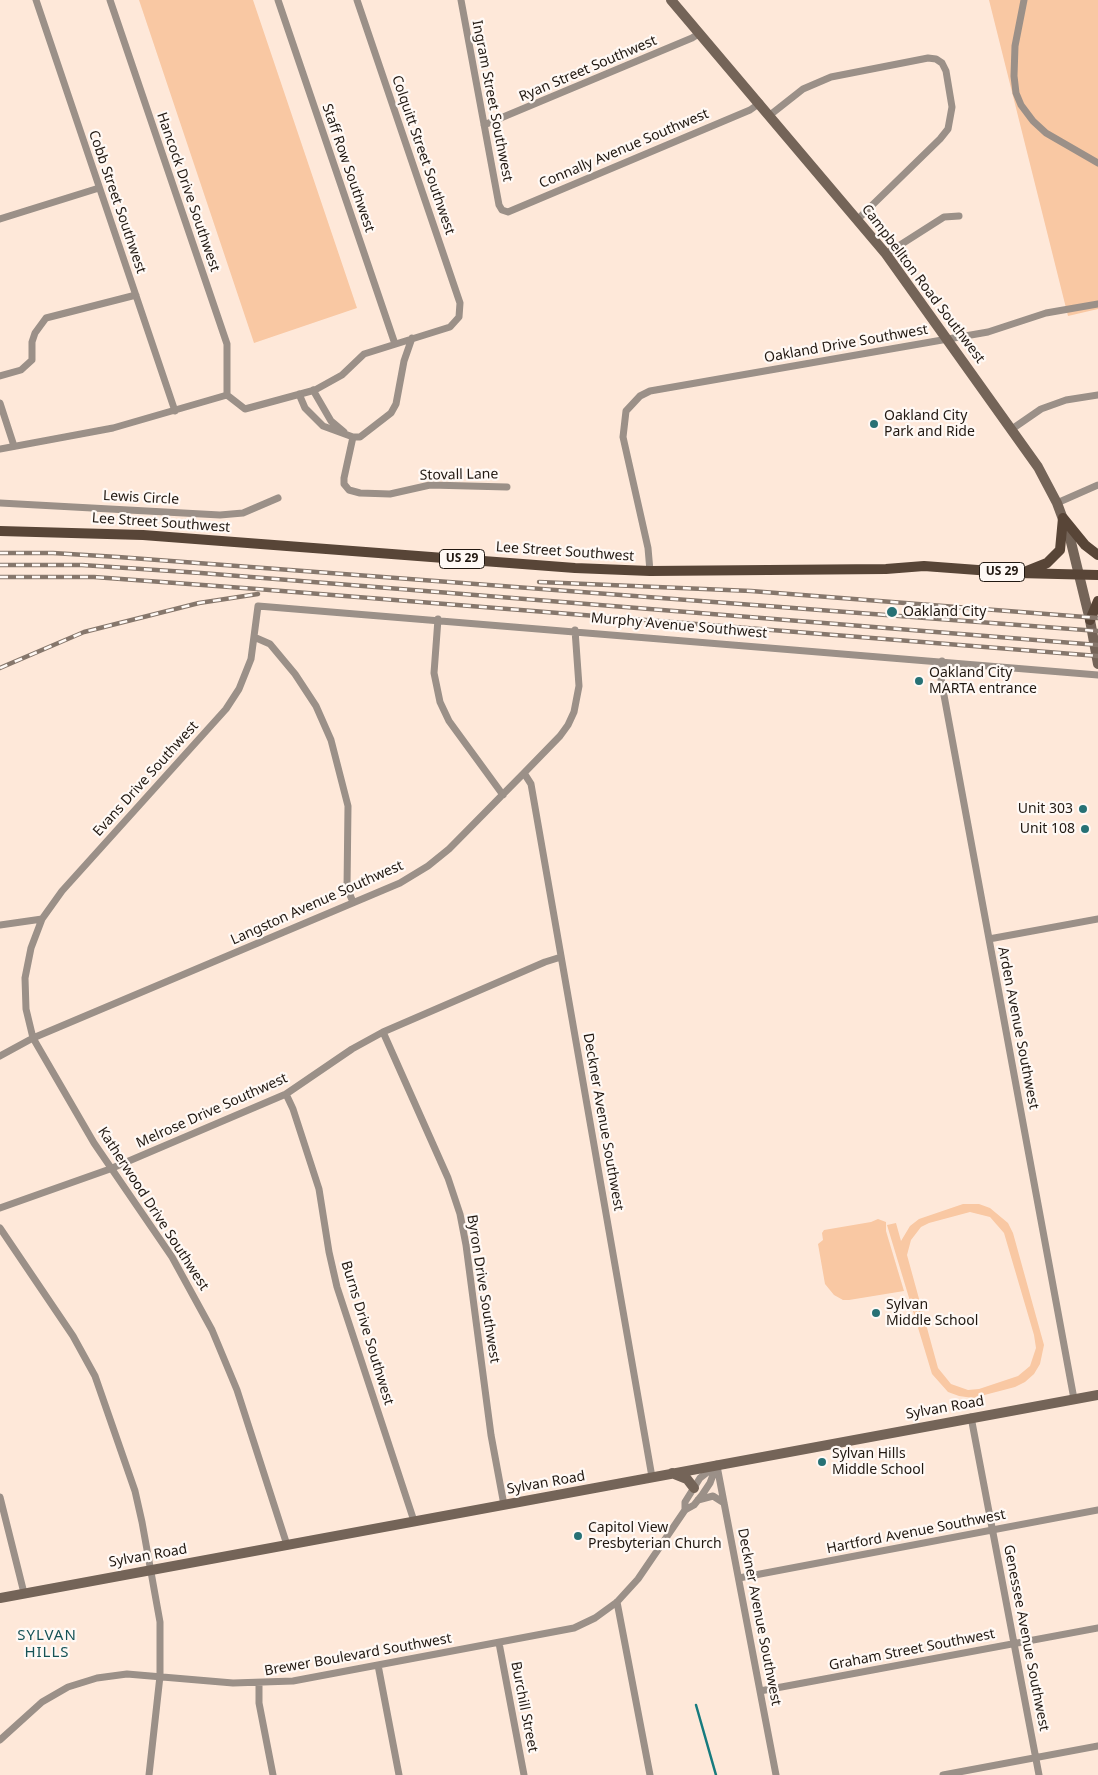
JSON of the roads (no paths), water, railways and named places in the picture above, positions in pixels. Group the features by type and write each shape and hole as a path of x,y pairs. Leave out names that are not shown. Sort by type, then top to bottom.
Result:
{"main road":[{"name":"Campbellton Road Southwest","path":"671,0 760,102 886,254 1038,467 1063,518 1080,575 1098,664"},
{"path":"1063,518 1085,545 1098,555"},
{"path":"1018,573 1036,568 1054,558 1060,550 1063,518"},
{"name":"Lee Street Southwest","path":"0,531 143,535 650,572 876,570 924,566 1018,573 1098,575"},
{"path":"1090,620 1098,601"},
{"name":"Sylvan Road","path":"0,1598 1098,1395"},
{"path":"671,1473 686,1478 694,1488"}],"street":[{"name":"Cobb Street Southwest","path":"36,0 175,411"},
{"name":"Hancock Drive Southwest","path":"110,0 227,344 228,395"},
{"name":"Staff Row Southwest","path":"278,0 394,344"},
{"name":"Colquitt Street Southwest","path":"357,0 460,303 458,319 450,327 412,338"},
{"path":"1024,0 1015,46 1014,76 1019,99 1033,121 1046,133 1098,163"},
{"name":"Ingram Street Southwest","path":"461,1 499,205"},
{"name":"Ryan Street Southwest","path":"484,125 700,33"},
{"path":"770,115 803,90 831,77 928,58 936,59 942,63 946,71 952,107 948,129 858,219"},
{"name":"Connally Avenue Southwest","path":"499,205 502,210 508,212 750,110 760,102"},
{"path":"0,219 100,188"},
{"path":"886,254 944,217 959,216"},
{"path":"0,376 21,370 32,360 32,342 35,333 46,318 136,295"},
{"name":"Oakland Drive Southwest","path":"650,572 648,548 623,437 626,411 631,404 650,391 988,332 1046,313 1098,304"},
{"path":"298,394 305,408 317,422 329,429 353,437 360,437 391,413 396,404 404,361 412,338"},
{"path":"0,449 113,428 228,395 245,409 313,390 337,378 364,354 412,338"},
{"path":"313,390 331,421 353,437"},
{"path":"1012,429 1042,409 1066,400 1098,395"},
{"path":"0,403 14,446"},
{"name":"Stovall Lane","path":"353,437 344,478 344,484 349,490 360,493 390,494 430,485 507,487"},
{"path":"1056,503 1098,485"},
{"name":"Lewis Circle","path":"0,503 220,515 244,513 278,498"},
{"name":"Murphy Avenue Southwest","path":"258,606 575,630 1098,675"},
{"name":"Evans Drive Southwest","path":"42,919 62,891 226,709 246,675 258,606"},
{"path":"438,619 434,674 440,702 450,722 503,795"},
{"name":"Langston Avenue Southwest","path":"0,1056 34,1038 400,883 428,866 449,849 560,736 574,712 579,686 575,630"},
{"path":"254,637 270,644 295,674 316,706 331,740 348,806 347,888 352,902"},
{"name":"Arden Avenue Southwest","path":"942,661 941,679 1074,1399"},
{"name":"Deckner Avenue Southwest","path":"524,773 531,784 652,1477"},
{"path":"0,925 42,919"},
{"name":"Katherwood Drive Southwest","path":"42,919 31,948 25,978 26,1008 34,1038 110,1169 172,1257 212,1330 237,1390 287,1545"},
{"path":"989,939 1098,919"},
{"name":"Melrose Drive Southwest","path":"0,1208 110,1169 286,1094 352,1049 383,1032 545,962 561,957"},
{"name":"Byron Drive Southwest","path":"383,1032 448,1178 460,1214 466,1245 491,1436 504,1504"},
{"name":"Burns Drive Southwest","path":"286,1094 293,1109 319,1189 329,1252 337,1287 414,1521"},
{"path":"0,1228 73,1336 95,1376 135,1491 152,1570 160,1622 160,1676 149,1775"},
{"name":"Genessee Avenue Southwest","path":"971,1417 1039,1775"},
{"name":"Deckner Avenue Southwest","path":"717,1464 776,1775"},
{"name":"Brewer Boulevard Southwest","path":"685,1510 685,1502 703,1475 717,1464"},
{"name":"Brewer Boulevard Southwest","path":"0,1740 42,1702 68,1687 97,1678 128,1674 259,1684 293,1681 574,1628 595,1618 617,1602 638,1579 685,1510 694,1505 710,1483 717,1464"},
{"path":"698,1500 713,1496 724,1503"},
{"path":"0,1497 24,1593"},
{"name":"Hartford Avenue Southwest","path":"739,1578 1098,1510"},
{"path":"617,1602 650,1775"},
{"name":"Graham Street Southwest","path":"760,1691 1098,1628"},
{"name":"Burchill Street","path":"499,1643 524,1775"},
{"path":"378,1665 399,1775"},
{"path":"259,1684 259,1703 273,1775"},
{"path":"943,1775 1098,1746"}],"waterway":[{"path":"696,1705 716,1775"}],"railway":[{"path":"0,553 53,553 118,557 1098,631"},
{"path":"0,565 82,565 201,573 1098,645"},
{"path":"0,577 94,577 1098,656"},
{"path":"539,582 751,591 1098,618"},
{"path":"0,668 84,632 199,603 258,594"}],"place":[{"name":"Oakland City Park and Ride","path":"874,424"},
{"name":"Oakland City","path":"892,612"},
{"name":"Oakland City MARTA entrance","path":"919,681"},
{"name":"Unit 303","path":"1083,809"},
{"name":"Unit 108","path":"1085,829"},
{"name":"Sylvan Middle School","path":"876,1313"},
{"name":"Sylvan Hills Middle School","path":"822,1462"},
{"name":"Capitol View Presbyterian Church","path":"578,1536"}],"district":[{"name":"SYLVAN HILLS","path":"47,1644"}]}
